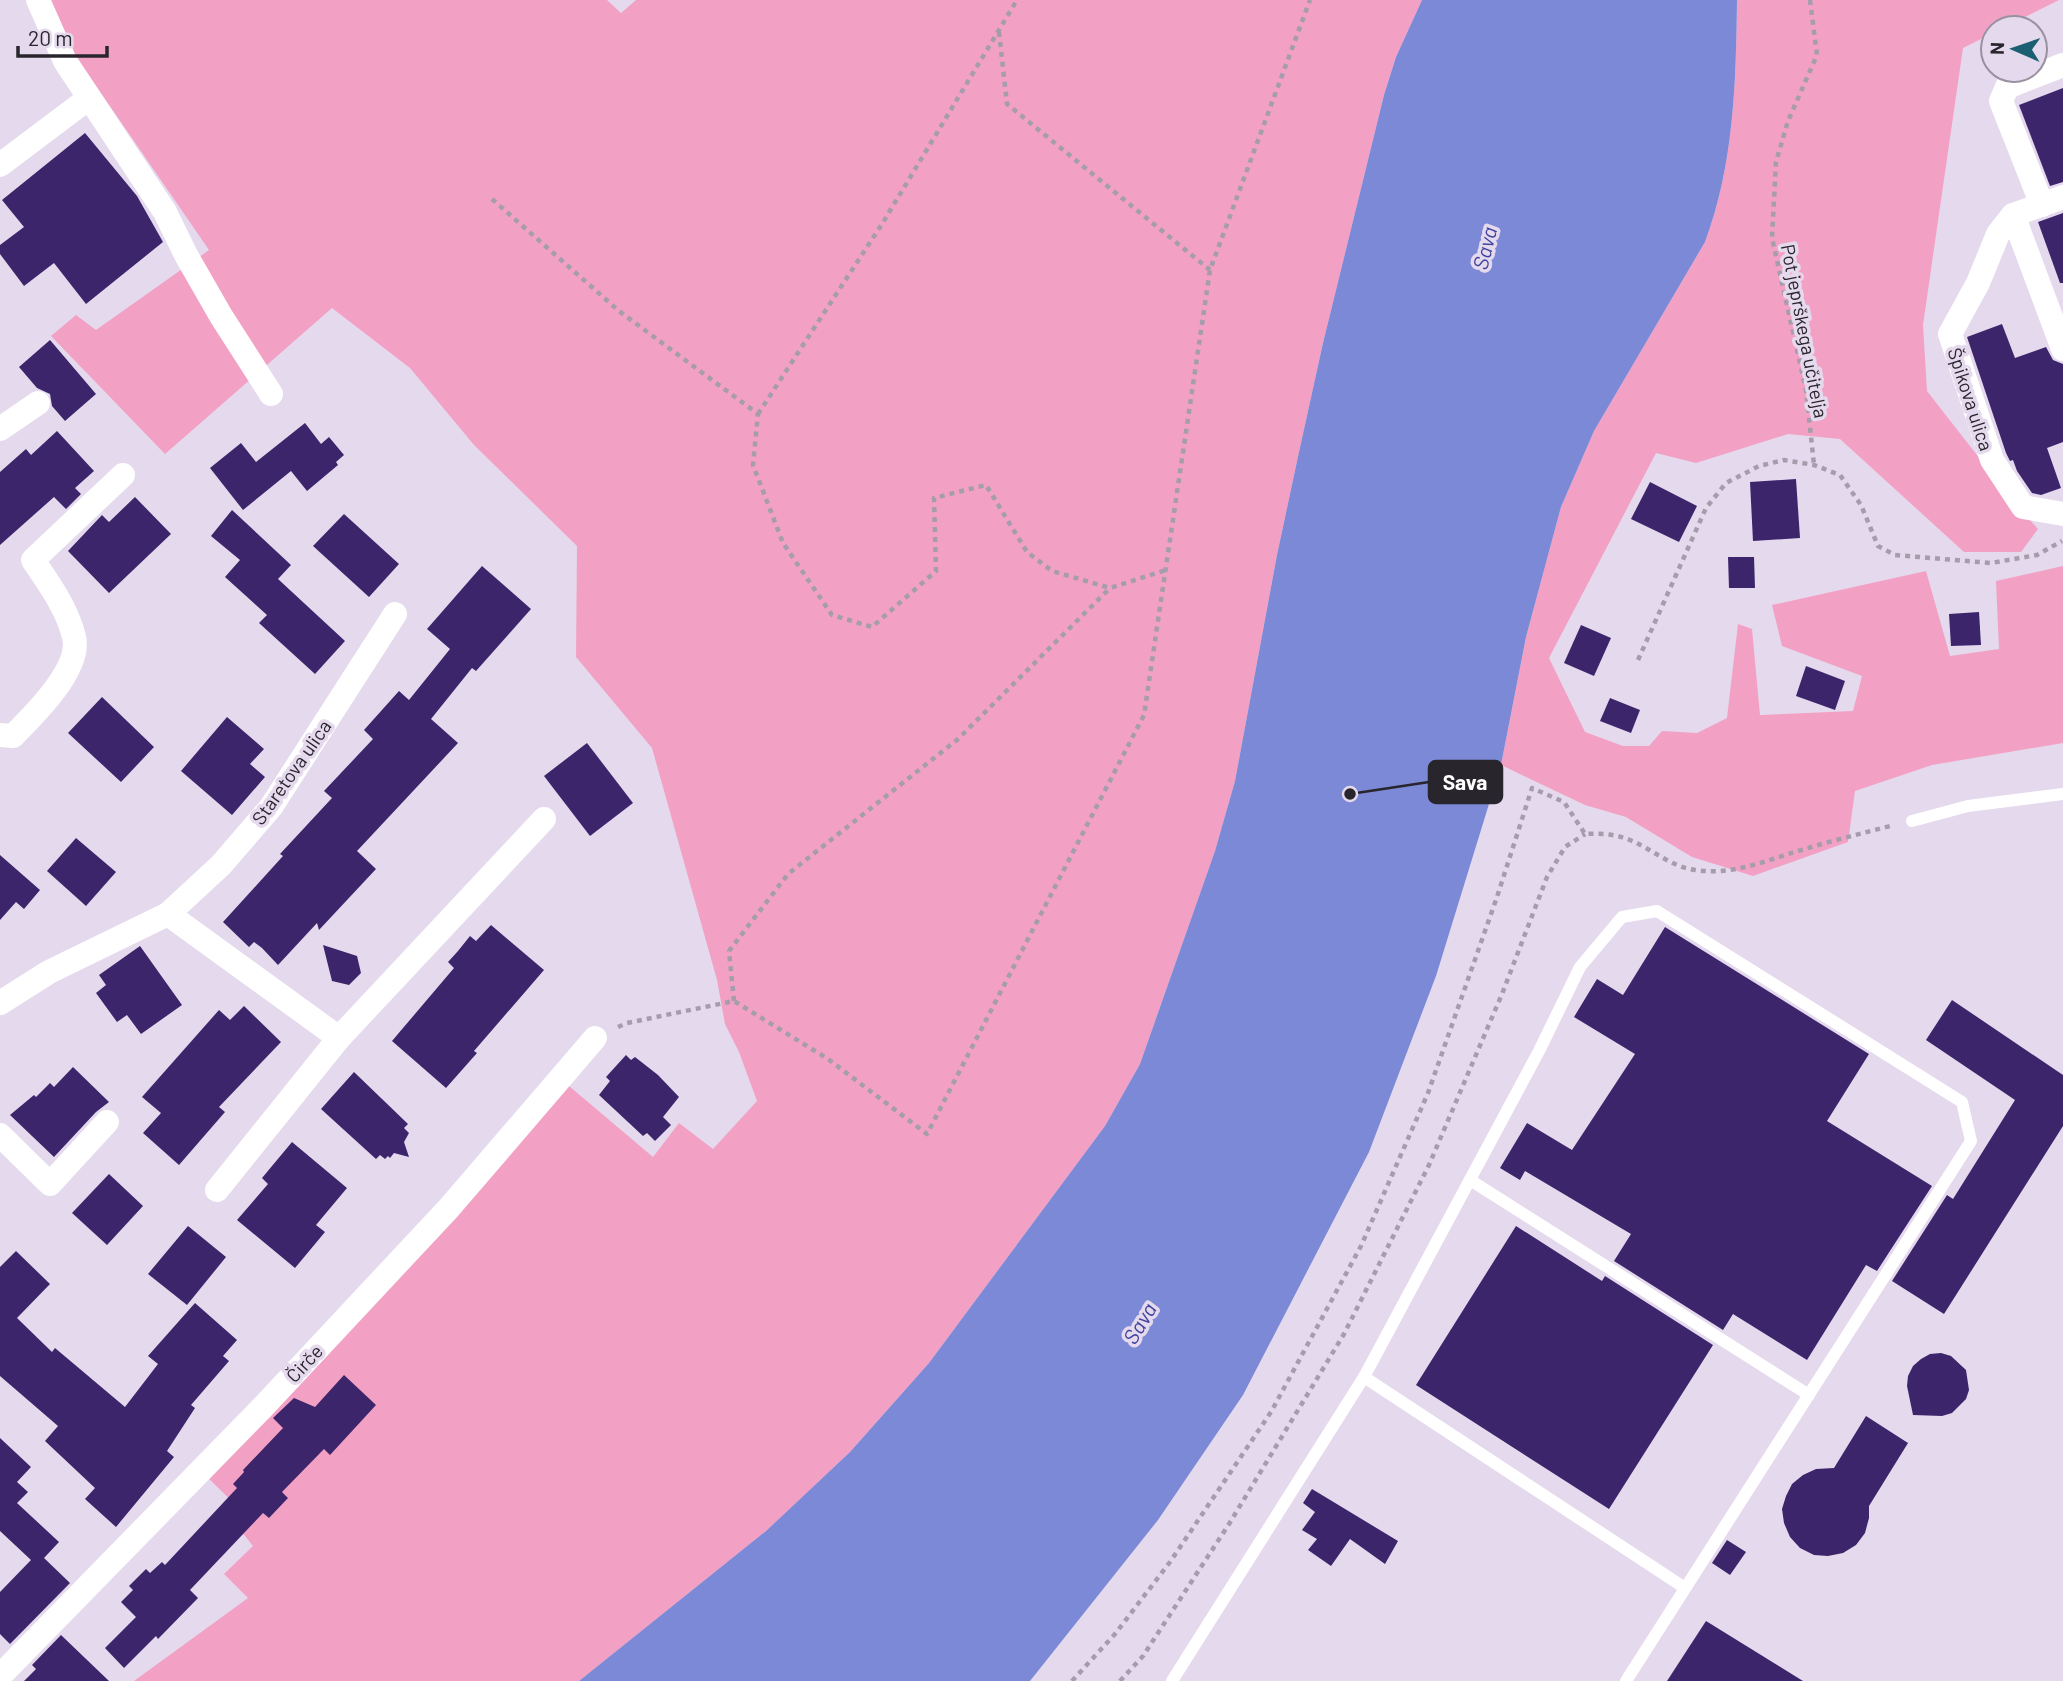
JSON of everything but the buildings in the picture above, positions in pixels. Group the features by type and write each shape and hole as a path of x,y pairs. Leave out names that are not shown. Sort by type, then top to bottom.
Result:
{"street":[{"path":"38,0 65,61 165,212 207,292 247,360 271,394"},
{"path":"2063,65 2007,87 2001,101 2053,201 2013,215 2063,349"},
{"path":"0,165 89,98"},
{"name":"Špikova ulica","path":"2013,215 1998,234 1978,283 1950,334 1992,460 2023,507 2063,514"},
{"path":"0,429 38,403"},
{"path":"0,735 13,736 32,718 69,671 75,640 62,605 33,560 123,475"},
{"name":"Staretova ulica","path":"0,1003 49,972 168,914 221,864 271,807 395,614"},
{"path":"217,1190 339,1038 544,819"},
{"path":"168,914 339,1038"},
{"name":"Čirče","path":"0,1676 262,1408 430,1228 595,1038"},
{"path":"0,1135 50,1184 107,1122"}],"lane":[{"path":"1912,821 1968,806 2063,794"},
{"path":"1172,1681 1364,1377 1539,1051 1580,967 1622,917 1657,911 1962,1102 1971,1141 1626,1681"},
{"path":"1470,1180 1809,1395"},
{"path":"1364,1377 1685,1588"}],"path":[{"path":"1017,0 882,224 758,414 753,465 783,544 832,615 872,627 936,571 934,498 986,485 1027,552 1052,571 1110,588"},
{"path":"595,1038 627,1023 734,1001 828,1059 927,1133 1144,715 1210,270 1310,0"},
{"name":"Pot jeprškega učitelja","path":"1810,0 1817,55 1788,121 1776,162 1772,238 1806,390 1814,465"},
{"path":"998,30 1007,104 1210,270"},
{"path":"492,200 619,310 758,414"},
{"path":"1639,660 1706,508 1726,483 1759,466 1784,460 1814,465 1840,475 1861,505 1878,546 1895,555 1991,564 2038,555 2063,540"},
{"path":"734,1001 729,951 788,874 958,739 1110,588 1166,570"},
{"path":"1072,1681 1115,1634 1170,1562 1270,1412 1361,1246 1428,1093 1532,788 1564,802 1585,834"},
{"path":"1120,1681 1143,1656 1222,1535 1344,1334 1429,1165 1502,994 1547,877 1566,847 1585,834 1607,833 1631,840 1661,858 1691,870 1715,873 1912,821"}],"shaded area":[{"path":"49,0 607,0 621,13 636,0 1422,0 1396,57 1384,95 1323,343 1277,555 1235,781 1215,851 1140,1064 1105,1126 929,1363 850,1452 766,1531 579,1681 134,1681 248,1598 224,1574 253,1546 225,1511 237,1506 206,1476 569,1086 653,1157 679,1123 713,1149 757,1101 739,1052 725,1024 717,980 652,748 576,657 577,546 474,445 410,368 332,308 165,454 51,336 76,315 96,330 209,250 72,51"},
{"path":"1737,0 2059,0 2031,14 1979,14 1979,40 1963,48 1923,325 1927,391 2038,529 2021,552 1964,552 1840,439 1788,434 1696,463 1656,453 1549,658 1585,732 1623,746 1649,746 1662,731 1697,733 1727,718 1738,624 1752,629 1760,715 1853,711 1862,676 1782,646 1772,605 1926,571 1950,656 1999,649 1996,581 2063,566 2063,743 1932,765 1855,791 1848,842 1753,876 1692,857 1626,817 1585,805 1501,765 1526,637 1561,507 1594,431 1705,242 1715,213 1728,153 1736,62"}],"water":[{"path":"1422,0 1737,0 1736,62 1728,153 1715,213 1705,242 1594,431 1561,507 1526,637 1501,765 1436,976 1369,1152 1243,1395 1158,1520 1030,1681 579,1681 766,1531 850,1452 929,1363 1105,1126 1140,1064 1215,851 1235,781 1277,555 1323,343 1384,95 1396,57"}],"place":[{"name":"Sava","path":"1350,794"}]}
